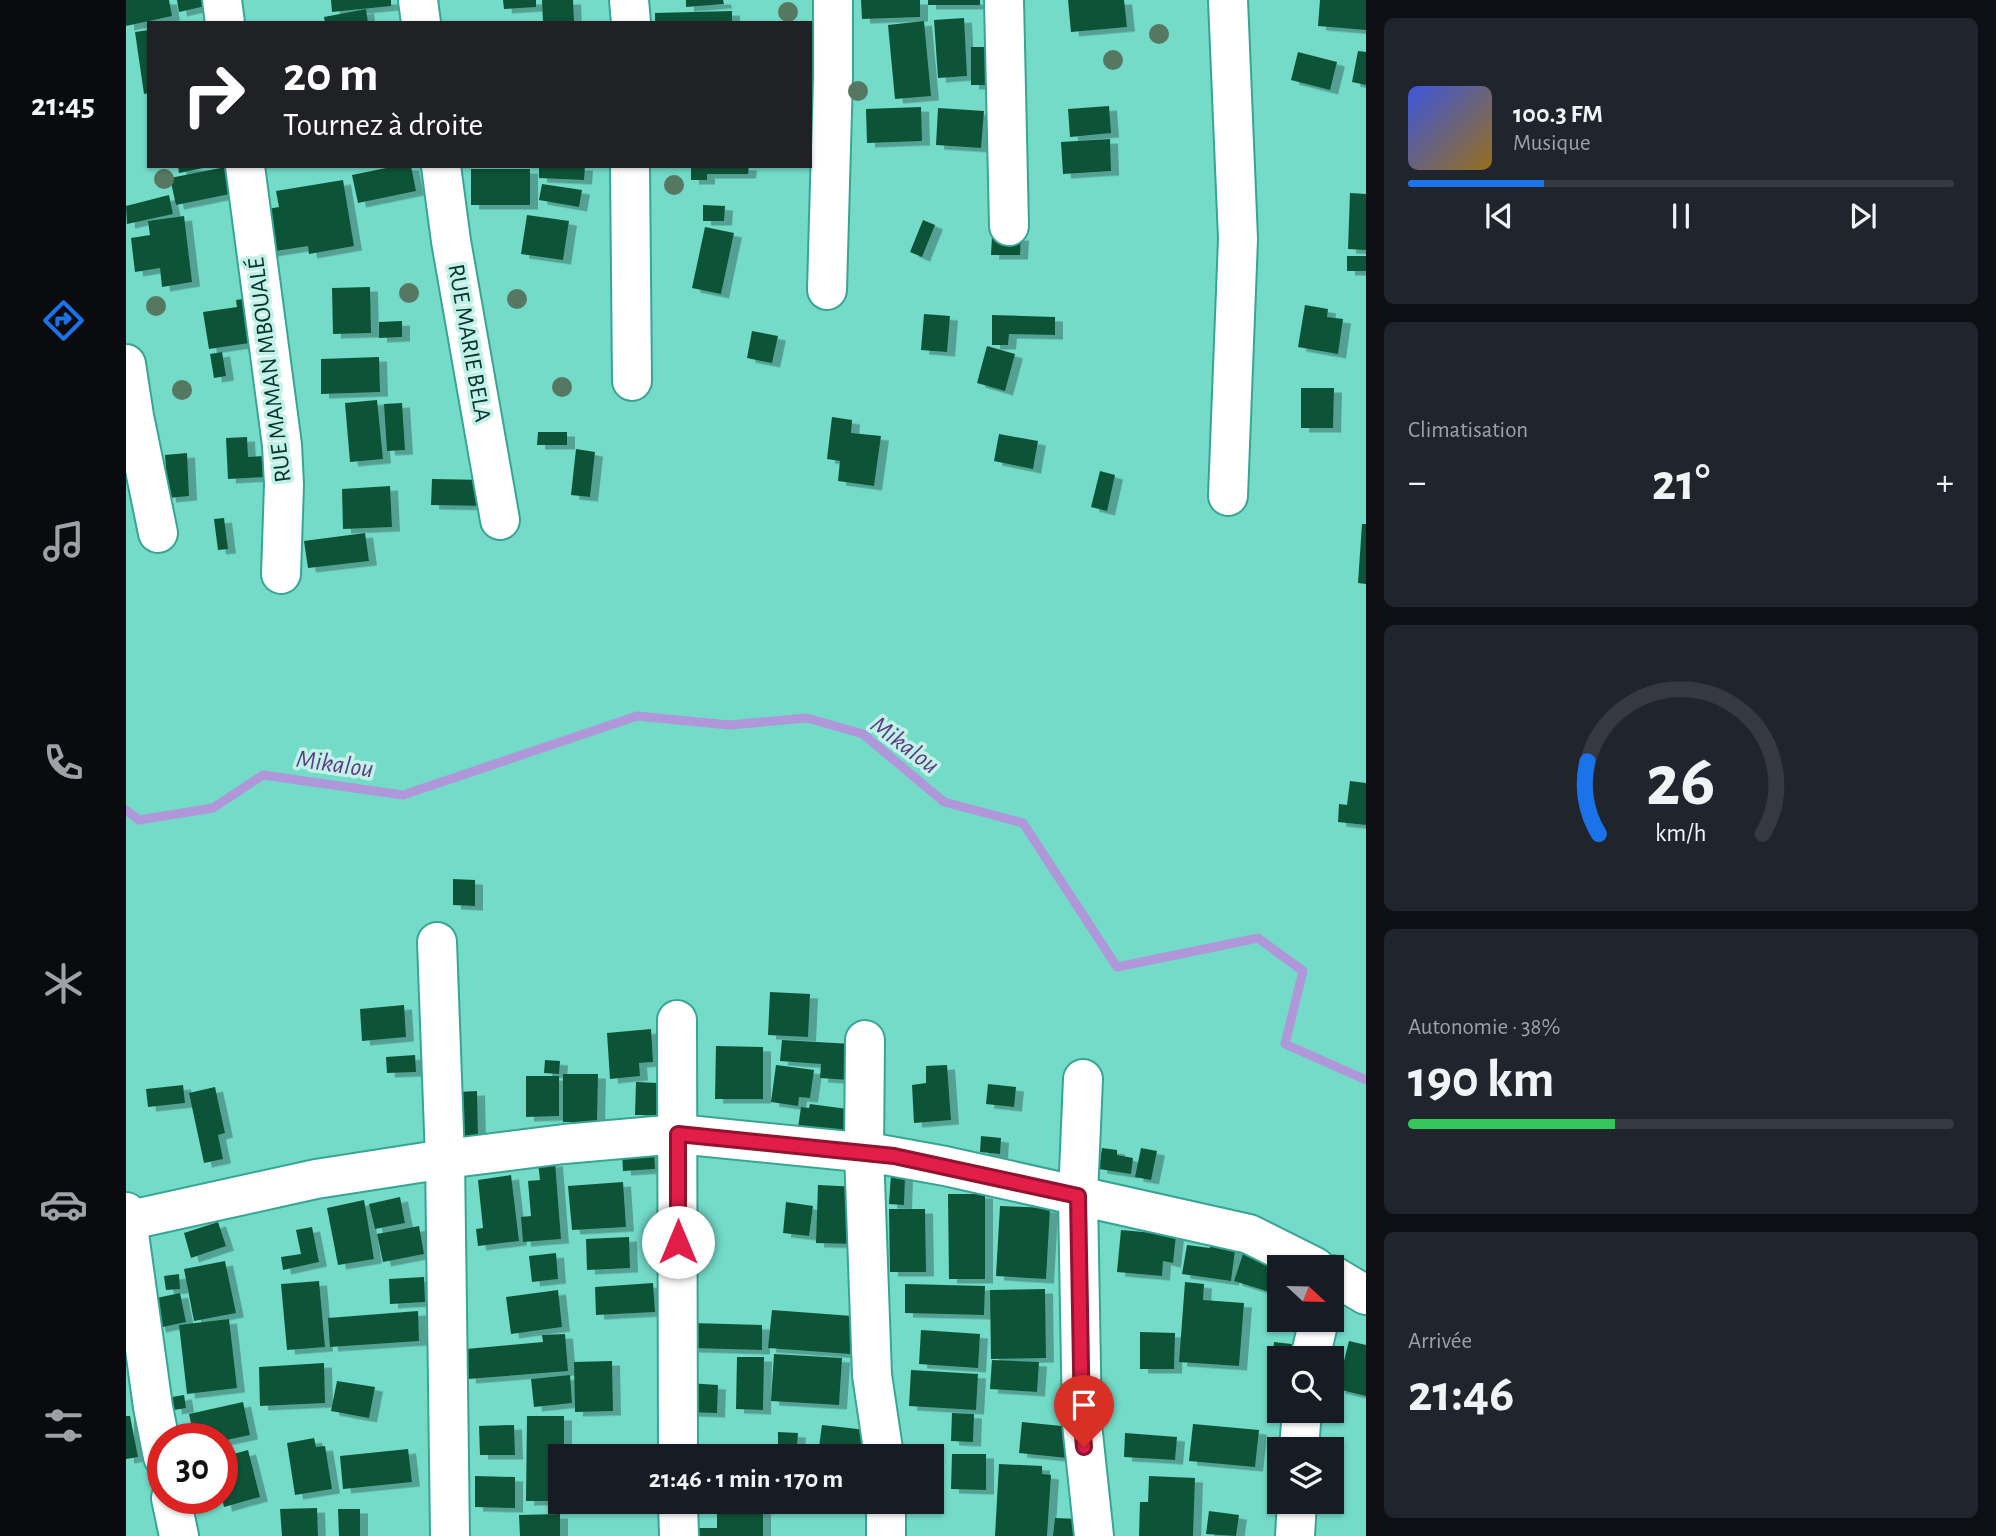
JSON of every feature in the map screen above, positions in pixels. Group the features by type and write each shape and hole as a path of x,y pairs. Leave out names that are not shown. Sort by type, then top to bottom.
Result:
{"street":[{"path":"222,0 225,21"},
{"path":"418,0 421,21"},
{"path":"629,0 631,21"},
{"path":"827,290 833,0"},
{"path":"1004,0 1009,226"},
{"path":"1228,0 1238,239 1228,496"},
{"name":"RUE MAMAN MBOUALÉ","path":"245,168 282,445 284,485 281,574"},
{"name":"RUE MARIE BELA","path":"441,168 451,241 500,520"},
{"path":"630,168 632,381"},
{"path":"126,364 158,533"},
{"path":"437,942 445,1159 450,1536"},
{"path":"677,1020 678,1444"},
{"path":"865,1040 864,1152 872,1375 882,1444"},
{"path":"1083,1079 1078,1196 1082,1424 1094,1536"},
{"path":"156,1423 126,1218 316,1179 445,1159 564,1144 678,1134 864,1152 945,1166 1249,1234 1291,1255"},
{"path":"1344,1283 1366,1295"},
{"path":"174,1514 179,1536"},
{"path":"678,1514 678,1536"},
{"path":"886,1514 886,1536"},
{"path":"1295,1536 1296,1514"}],"building":[{"path":"126,0 169,0 172,16 126,26"},
{"path":"177,0 209,0 210,5 179,12"},
{"path":"331,0 391,0 391,6 332,12"},
{"path":"503,0 536,0 536,7 504,9"},
{"path":"542,0 573,0 574,21 543,21"},
{"path":"686,0 723,0 724,4 686,7"},
{"path":"861,0 920,0 920,17 862,19"},
{"path":"928,0 980,0 980,5 928,5"},
{"path":"1068,0 1124,0 1127,27 1071,32"},
{"path":"1320,0 1366,0 1366,30 1318,26"},
{"path":"366,9 368,21 325,21 324,17"},
{"path":"732,11 732,21 655,21 655,13"},
{"path":"964,18 967,76 938,78 934,20"},
{"path":"924,21 931,96 895,99 888,25"},
{"path":"147,30 147,93 144,94 135,32"},
{"path":"812,35 817,35 817,74 812,74"},
{"path":"971,47 998,47 999,85 971,85"},
{"path":"1358,51 1366,52 1366,85 1352,82"},
{"path":"1298,52 1337,62 1330,90 1291,80"},
{"path":"1109,106 1111,133 1070,137 1068,109"},
{"path":"921,107 922,141 867,143 866,109"},
{"path":"938,108 984,111 981,148 936,145"},
{"path":"1110,139 1111,171 1063,174 1061,142"},
{"path":"178,168 203,168 179,173"},
{"path":"231,168 235,193 176,205 170,178"},
{"path":"386,168 411,168 416,191 358,203 352,175"},
{"path":"539,168 585,168 584,180 539,178"},
{"path":"691,168 749,168 748,174 707,174 707,180 691,180"},
{"path":"471,169 530,169 530,205 471,205"},
{"path":"343,180 354,246 309,254 308,246 269,252 262,210 279,207 276,191"},
{"path":"542,184 582,190 579,207 539,200"},
{"path":"1350,193 1366,194 1366,250 1348,249"},
{"path":"169,195 173,214 127,224 126,206"},
{"path":"703,205 725,206 724,221 703,221"},
{"path":"527,215 569,221 563,260 521,254"},
{"path":"184,216 192,282 162,287 160,268 135,272 131,238 150,235 148,221"},
{"path":"923,220 935,225 922,257 910,252"},
{"path":"705,227 734,233 721,294 692,288"},
{"path":"992,236 1021,236 1020,255 991,255"},
{"path":"1347,256 1366,256 1366,271 1347,271"},
{"path":"370,287 371,333 333,334 332,288"},
{"path":"256,297 262,341 209,349 203,312 237,307 236,300"},
{"path":"1305,305 1328,309 1327,317 1343,319 1338,354 1298,347"},
{"path":"924,314 950,316 947,352 921,350"},
{"path":"992,315 1055,317 1055,335 1009,334 1008,345 992,345"},
{"path":"402,321 402,337 379,338 379,322"},
{"path":"752,331 778,336 772,363 747,358"},
{"path":"987,346 1015,354 1005,391 977,383"},
{"path":"222,352 226,376 214,378 210,354"},
{"path":"379,357 380,392 321,394 321,359"},
{"path":"1301,388 1334,388 1333,428 1301,428"},
{"path":"377,400 383,459 350,462 345,403"},
{"path":"402,403 405,450 387,451 384,404"},
{"path":"832,417 852,420 851,433 881,436 874,486 838,481 840,461 827,459"},
{"path":"538,432 567,432 567,445 537,445"},
{"path":"999,434 1038,441 1033,469 994,461"},
{"path":"247,437 248,457 264,456 266,477 228,479 226,438"},
{"path":"576,449 595,452 590,497 571,495"},
{"path":"187,453 189,496 168,498 165,455"},
{"path":"1100,471 1115,475 1107,511 1091,507"},
{"path":"432,479 487,480 487,506 431,505"},
{"path":"390,486 392,527 343,529 342,489"},
{"path":"224,518 228,549 218,550 214,519"},
{"path":"1362,524 1366,524 1366,584 1358,583"},
{"path":"365,533 369,561 308,568 304,541"},
{"path":"1350,781 1366,783 1366,825 1338,822 1339,804 1347,805"},
{"path":"453,879 475,880 475,906 453,905"},
{"path":"770,992 810,994 808,1037 768,1035"},
{"path":"404,1005 406,1037 362,1041 360,1009"},
{"path":"651,1029 653,1062 639,1063 640,1076 610,1079 607,1033"},
{"path":"782,1040 852,1044 849,1080 820,1078 821,1064 780,1061"},
{"path":"716,1046 763,1047 763,1099 715,1099"},
{"path":"415,1055 416,1072 387,1073 386,1057"},
{"path":"545,1060 560,1061 559,1074 544,1073"},
{"path":"776,1065 814,1070 810,1098 799,1097 798,1106 771,1102"},
{"path":"947,1065 951,1120 914,1123 912,1085 926,1083 926,1066"},
{"path":"563,1074 598,1074 597,1122 563,1122"},
{"path":"526,1076 559,1076 559,1116 526,1117"},
{"path":"636,1082 658,1083 657,1115 635,1115"},
{"path":"988,1084 1016,1087 1014,1107 986,1104"},
{"path":"183,1085 185,1103 148,1107 146,1089"},
{"path":"215,1087 225,1133 218,1135 223,1159 204,1163 189,1093"},
{"path":"477,1091 478,1136 459,1136 459,1092"},
{"path":"810,1104 855,1110 851,1135 798,1128 801,1107 809,1108"},
{"path":"981,1136 1001,1138 1000,1154 980,1152"},
{"path":"1102,1148 1117,1150 1117,1155 1133,1158 1131,1174 1099,1169"},
{"path":"1141,1148 1157,1151 1151,1180 1135,1177"},
{"path":"654,1150 655,1169 623,1171 622,1153"},
{"path":"555,1162 561,1239 523,1242 521,1217 531,1216 528,1181 540,1180 538,1163"},
{"path":"891,1174 905,1175 904,1205 889,1204"},
{"path":"511,1175 519,1241 478,1246 476,1229 483,1228 478,1180"},
{"path":"623,1182 626,1227 572,1230 568,1186"},
{"path":"818,1185 859,1187 857,1244 816,1243"},
{"path":"948,1194 985,1194 985,1279 949,1279"},
{"path":"400,1197 405,1223 375,1229 369,1204"},
{"path":"364,1200 374,1259 338,1265 327,1208"},
{"path":"786,1202 813,1206 809,1236 783,1233"},
{"path":"1000,1206 1050,1208 1046,1279 996,1276"},
{"path":"889,1209 925,1209 926,1272 890,1272"},
{"path":"218,1222 226,1246 191,1258 184,1233"},
{"path":"419,1226 424,1254 383,1262 377,1234"},
{"path":"312,1227 319,1262 283,1270 281,1257 301,1254 296,1230"},
{"path":"1121,1230 1176,1235 1173,1263 1163,1261 1162,1276 1117,1272"},
{"path":"1213,1231 1237,1235 1231,1281 1182,1274 1187,1245 1210,1248"},
{"path":"629,1237 630,1268 587,1270 586,1239"},
{"path":"1245,1248 1267,1260 1267,1291 1234,1281"},
{"path":"556,1253 558,1279 532,1282 529,1256"},
{"path":"225,1261 236,1313 194,1321 184,1269"},
{"path":"179,1274 180,1289 166,1290 164,1276"},
{"path":"424,1277 425,1302 390,1304 389,1279"},
{"path":"319,1281 325,1347 287,1350 281,1284"},
{"path":"1185,1282 1204,1284 1203,1300 1244,1303 1239,1366 1179,1362"},
{"path":"653,1283 655,1312 596,1315 595,1287"},
{"path":"905,1284 985,1286 984,1315 905,1313"},
{"path":"1045,1289 1046,1358 991,1359 990,1290"},
{"path":"558,1290 562,1327 511,1334 506,1297"},
{"path":"180,1293 186,1322 158,1328 152,1299"},
{"path":"772,1310 852,1316 850,1354 768,1348"},
{"path":"418,1311 419,1341 330,1347 328,1318"},
{"path":"229,1319 237,1388 187,1394 179,1325"},
{"path":"692,1323 762,1325 762,1350 691,1348"},
{"path":"921,1330 980,1334 978,1368 919,1364"},
{"path":"1140,1332 1175,1333 1174,1369 1140,1369"},
{"path":"565,1334 568,1371 468,1379 466,1349 543,1342 542,1335"},
{"path":"1349,1341 1366,1345 1366,1396 1344,1391 1344,1361"},
{"path":"1274,1342 1300,1345 1300,1346 1274,1346"},
{"path":"774,1354 842,1358 839,1405 771,1401"},
{"path":"737,1357 764,1357 763,1410 736,1409"},
{"path":"992,1360 1039,1362 1037,1392 990,1389"},
{"path":"612,1361 613,1411 575,1412 574,1362"},
{"path":"324,1363 325,1403 260,1406 259,1367"},
{"path":"911,1370 978,1374 976,1410 909,1406"},
{"path":"570,1375 572,1403 534,1407 531,1379"},
{"path":"337,1381 375,1387 369,1418 331,1411"},
{"path":"687,1383 718,1385 717,1413 686,1412"},
{"path":"184,1395 186,1408 174,1410 172,1397"},
{"path":"243,1402 250,1435 238,1438 238,1423 191,1423 189,1414"},
{"path":"952,1413 974,1414 973,1442 951,1441"},
{"path":"126,1416 130,1416 138,1457 126,1459"},
{"path":"527,1416 564,1416 564,1444 548,1444 548,1501 526,1501"},
{"path":"1022,1422 1071,1427 1067,1458 1019,1453"},
{"path":"1193,1424 1259,1430 1255,1467 1189,1461"},
{"path":"514,1425 515,1455 480,1455 479,1426"},
{"path":"822,1425 875,1431 874,1444 819,1444"},
{"path":"778,1432 798,1433 797,1444 778,1444"},
{"path":"1125,1433 1177,1437 1175,1460 1124,1457"},
{"path":"314,1438 316,1447 325,1446 332,1489 295,1495 287,1443"},
{"path":"408,1449 412,1482 343,1489 340,1456"},
{"path":"248,1450 260,1497 238,1503 238,1453"},
{"path":"952,1454 986,1454 986,1490 951,1489"},
{"path":"999,1464 1042,1466 1042,1474 1051,1475 1047,1536 995,1536"},
{"path":"475,1476 515,1477 515,1508 475,1507"},
{"path":"1149,1476 1195,1478 1193,1536 1139,1536 1140,1502 1148,1502"},
{"path":"317,1508 318,1536 282,1536 280,1509"},
{"path":"338,1509 360,1509 360,1536 339,1536"},
{"path":"1209,1511 1239,1515 1236,1536 1206,1534"},
{"path":"560,1514 560,1536 520,1536 519,1515"},
{"path":"717,1514 763,1514 763,1536 697,1536 697,1528 717,1528"},
{"path":"1055,1518 1080,1519 1079,1536 1053,1536"}],"waterway":[{"name":"Mikalou","path":"126,810 139,820 213,808 263,775 403,795 637,716 729,725 807,718 863,734 944,802 1023,823 1117,967 1258,938 1303,971 1285,1044 1366,1080"}],"route":[{"path":"678,1242 678,1134 894,1156 1078,1196 1084,1447"}]}
